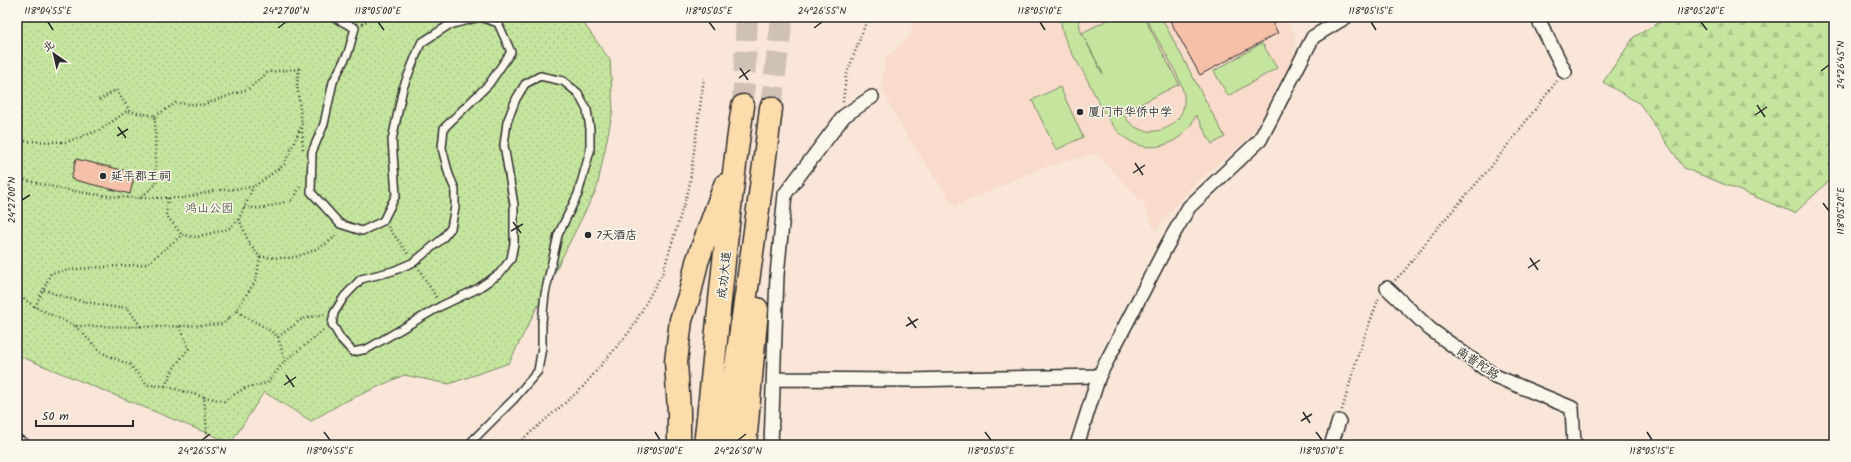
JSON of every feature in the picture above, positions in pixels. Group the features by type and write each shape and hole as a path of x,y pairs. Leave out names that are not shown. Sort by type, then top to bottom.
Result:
{"highway":[{"name":"成功大道","path":"705,445 717,344 735,162 743,106"},
{"name":"成功大道","path":"725,445 771,108"},
{"path":"679,445 679,410 676,362 681,320 690,293 697,262 720,195 735,162"},
{"path":"745,445 762,249 760,196"}],"street":[{"path":"1077,445 1099,376 1166,247 1189,207 1260,140 1313,37 1346,17"},
{"path":"1537,17 1565,72"},
{"path":"771,445 777,275 785,194 844,116 872,97"},
{"name":"南普陀路","path":"1387,288 1430,330 1495,376 1572,408 1574,445"},
{"path":"774,379 908,380 1099,376"},
{"path":"1331,445 1339,421"},
{"path":"17,442 23,445"}],"lane":[{"path":"333,17 355,28 348,53 333,82 324,124 312,152 311,192 340,224 362,231 382,220 396,195 392,140 403,88 421,43 449,24 480,17 498,23 511,52 489,84 444,128 442,148 449,175 455,189 455,208 451,228 442,239 414,262 393,271 361,279 344,297 334,313 332,324 341,339 353,352 367,349 447,303 477,290 499,274 511,259 514,243 514,204 504,145 507,122 516,98 525,84 540,76 563,81 578,93 587,110 590,129 590,151 578,194 558,235 545,294 542,322 542,347 538,371 514,399 468,445"}],"path":[{"path":"841,121 846,76 868,17"},
{"path":"17,141 66,142 100,130 127,111 156,116 176,103 202,105 248,89 268,72 299,70 297,84 302,125 303,156"},
{"path":"1339,421 1358,355 1378,298 1405,270 1434,232 1490,168 1565,72"},
{"path":"516,445 586,383 631,330 663,272 689,188 704,78"},
{"path":"99,100 116,90 130,112"},
{"path":"140,198 156,184 156,116"},
{"path":"17,178 60,189 114,197 140,198 184,198 213,191 253,186 284,165 302,125"},
{"path":"244,208 263,208 293,200 304,178"},
{"path":"168,198 166,215 182,235 196,237 228,229 240,219 253,186"},
{"path":"75,326 141,327 223,324 236,311 256,280 260,257 250,245 240,219"},
{"path":"260,257 295,257 317,249 335,237 340,224"},
{"path":"35,307 51,273 77,269 147,264 182,235"},
{"path":"44,290 67,298 117,308 127,307 141,327"},
{"path":"17,294 35,307 75,326 102,353 130,365 147,386 165,386 224,401 246,388 267,383 285,361 332,324"},
{"path":"236,311 271,330 278,337 285,361"},
{"path":"278,337 302,320 334,313"},
{"path":"165,386 175,366 190,348 179,326"},
{"path":"204,397 208,445"}],"shaded area":[{"name":"厦门市华侨中学","path":"912,17 1285,17 1295,35 1293,77 1245,142 1192,186 1155,230 1143,203 1096,153 1038,169 955,207 905,133 882,90 885,59 911,35"}],"green space":[{"name":"鸿山公园","path":"17,17 579,17 610,60 613,110 597,188 509,363 449,384 404,375 342,403 311,421 264,392 231,443 17,355"},
{"path":"1061,17 1078,17 1081,32 1103,74 1082,33 1113,17 1144,17 1179,84 1123,113 1130,123 1139,129 1150,131 1160,130 1170,126 1178,119 1183,109 1184,97 1179,80 1168,57 1145,17 1161,17 1225,137 1212,144 1196,115 1191,125 1183,134 1164,145 1148,147 1135,143 1123,136 1105,114 1069,48 1063,33"},
{"path":"1669,17 1834,17 1834,176 1795,213 1684,168 1640,104 1603,82 1634,37"},
{"path":"1262,43 1277,68 1228,96 1214,71"},
{"path":"1060,87 1083,137 1056,150 1032,100"}],"building":[{"path":"1168,17 1269,17 1278,33 1200,75"},
{"name":"延平郡王祠","path":"76,159 135,173 130,194 71,179"}],"tunnel":[{"path":"743,106 747,17"},
{"path":"771,108 782,17"}],"place":[{"name":"厦门市华侨中学","path":"1080,112"},
{"name":"延平郡王祠","path":"103,176"},
{"name":"7天酒店","path":"588,235"}]}
